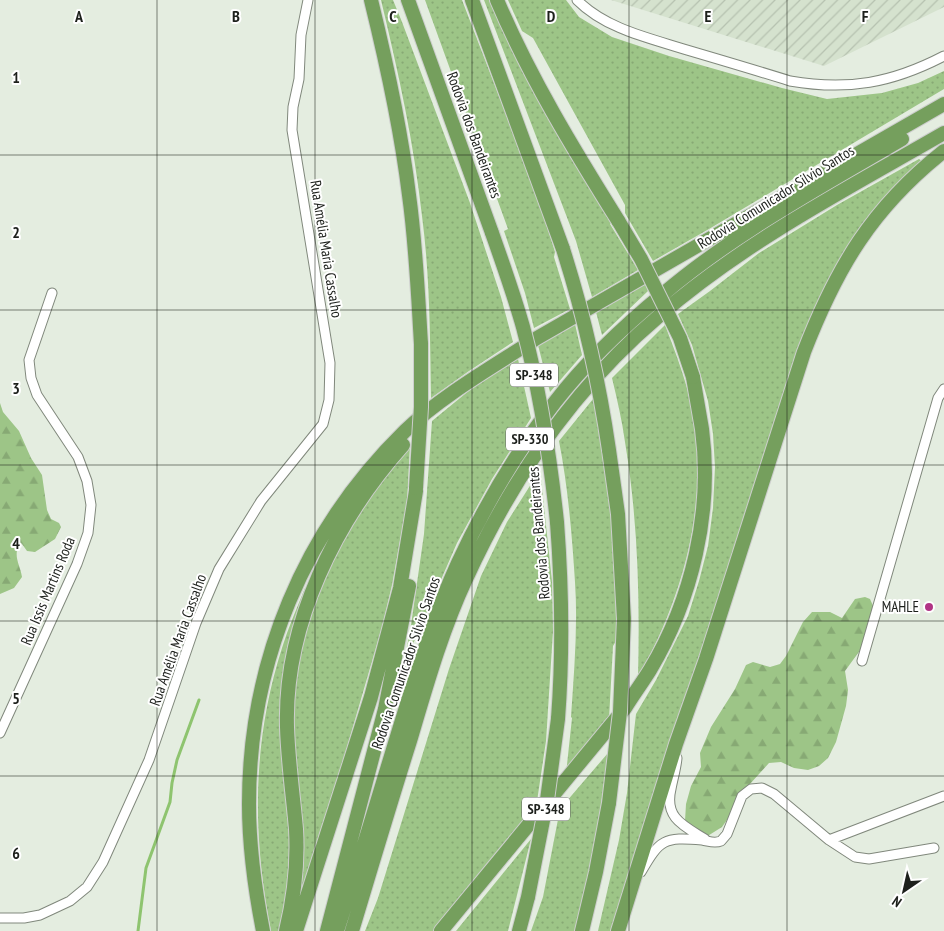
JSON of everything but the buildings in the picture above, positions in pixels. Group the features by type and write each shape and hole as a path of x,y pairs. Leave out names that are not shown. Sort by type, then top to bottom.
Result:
{"highway":[{"path":"327,931 385,709 402,629 415,533 421,408 421,344 415,248 409,196 392,91 371,0"},
{"name":"Rodovia dos Bandeirantes","path":"408,0 492,233 523,327 545,427 557,522 562,643 558,719 547,800 528,898 519,931"},
{"path":"472,0 563,250 586,330 601,398 618,514 624,619 620,712 609,803 596,872 582,931"},
{"path":"441,931 625,708 651,668 672,626 684,596 700,532 703,497 702,430 693,377 680,338 641,260 552,112 527,65 497,0"},
{"path":"263,931 254,869 249,805 250,771 258,707 279,627 300,574 334,516 369,470 406,431 432,408 537,338 944,104"},
{"name":"Rodovia Comunicador Silvio Santos","path":"337,931 420,662 444,596 490,502 509,469 555,402 581,371 615,337 697,266 729,243 790,205 944,114"},
{"name":"Rodovia Comunicador Silvio Santos","path":"352,931 420,708 444,634 465,581 506,501 542,444 572,403 611,361 659,315 732,260 788,224 944,133"},
{"path":"618,931 634,886 676,744 706,659 804,352 830,291 845,263 878,214 922,169 944,151"},
{"path":"286,931 296,862 296,831 288,758 287,701 292,667 304,616 327,558 365,494 386,466 426,420 471,382"},
{"path":"296,931 371,697 400,588 416,489"}],"street":[{"name":"Rua Amélia Maria Cassalho","path":"0,918 24,918 40,915 70,901 87,887 103,862 149,760 196,623 219,570 261,501 323,424 329,400 330,363 292,130 293,107 299,79 301,35 308,0"},
{"path":"577,0 598,17 636,34 790,81 812,85 848,86 873,82 911,71 944,56"},
{"name":"Rua Issis Martins Roda","path":"0,733 77,564 88,533 91,504 87,481 78,457 37,395 31,378 29,360 52,293"},
{"path":"862,661 938,398 944,389"},
{"path":"676,744 677,759 670,797 671,811 678,821 708,840 717,843 725,838 739,800 746,792 762,788 774,794 829,840 849,854 862,859 934,848"},
{"path":"829,840 944,796"},
{"path":"634,886 654,850 665,842 679,838 708,840"}],"shaded area":[{"path":"611,0 944,0 944,7 824,66"}],"green space":[{"path":"381,0 393,0 402,22 470,203 501,297 513,342 431,398 428,284 419,189 405,107"},
{"path":"425,0 462,0 539,200 570,309 534,328 525,293 504,231 508,229"},
{"path":"484,0 489,0 501,27 612,222 610,224 638,270 592,297 576,241"},
{"path":"508,0 566,0 579,17 612,37 669,56 827,99 882,93 918,83 944,71 944,89 653,261 625,213 625,205 533,38 522,31"},
{"path":"919,159 922,161 844,254 614,931 598,931 619,840 627,793 636,714 656,680 688,616 708,546 713,508 715,467 708,401 692,345 678,314 759,253 837,205"},
{"path":"645,284 648,291 602,335 596,312"},
{"path":"575,324 582,355 550,392 538,345"},
{"path":"665,325 691,404 697,450 697,484 688,552 679,584 654,648 638,678 639,619 633,501 624,434 612,378"},
{"path":"518,359 531,418 492,479 457,543 413,644 401,688 398,689 410,632 424,534 432,421 471,389"},
{"path":"593,399 604,459 614,550 616,641 613,646 609,719 566,774 572,718 576,599 569,511 559,441"},
{"path":"0,403 3,412 19,431 31,458 42,475 47,510 51,519 59,523 61,527 55,539 35,552 27,551 22,544 18,547 17,558 22,577 14,588 0,594"},
{"path":"410,444 407,502 392,585 382,627 345,754 300,895 297,894 303,836 297,768 295,768 291,732 296,662 315,597 351,524 395,461"},
{"path":"540,470 552,581 553,631 546,741 536,808 436,931 365,931 378,898 449,669 481,576 507,522"},
{"path":"305,588 309,589 296,630 291,875 282,931 271,931 260,860 258,789 260,754 272,683 284,640"},
{"path":"865,597 870,599 874,608 861,649 845,671 848,690 846,706 836,742 828,758 819,766 808,770 794,768 781,762 769,763 740,795 722,827 706,837 688,833 685,821 686,804 691,786 701,767 700,753 711,727 735,689 746,665 753,662 770,667 780,664 803,622 812,612 830,612 842,618 855,599"},
{"path":"608,753 597,835 575,931 531,931 543,897 560,809"},
{"path":"531,839 508,931 456,931"}],"waterway":[{"path":"138,931 146,868 170,802 177,760 199,700"}],"place":[{"name":"MAHLE","path":"929,607"}]}
